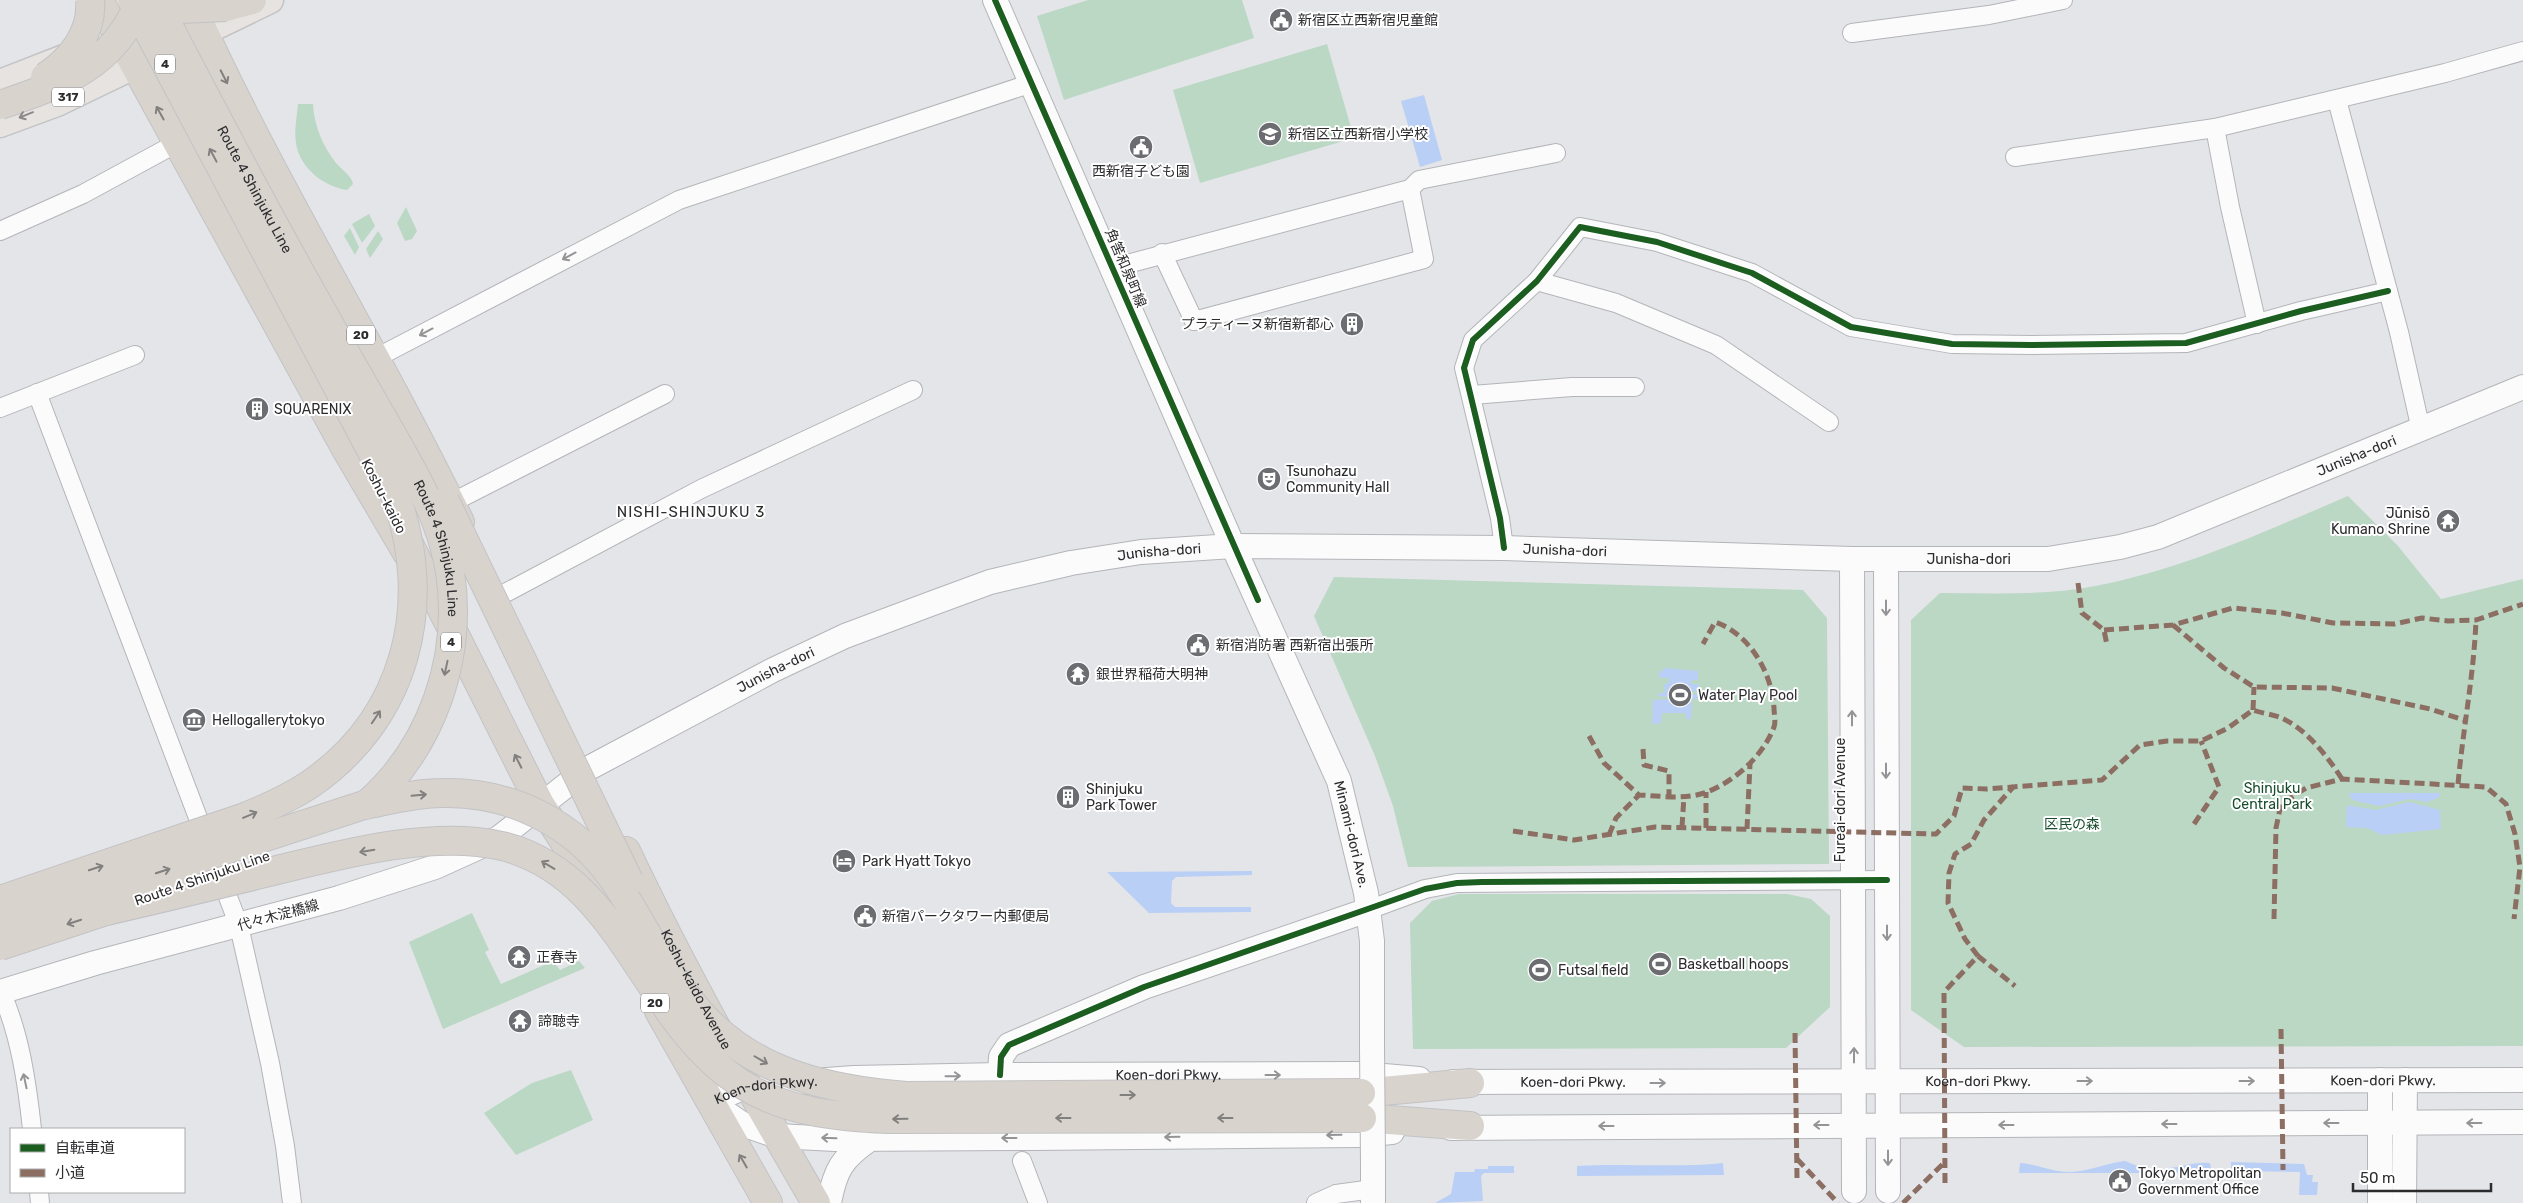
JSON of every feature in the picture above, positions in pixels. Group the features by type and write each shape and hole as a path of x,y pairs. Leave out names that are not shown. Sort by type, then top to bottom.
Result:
{"highway":[{"path":"0,96 33,84 58,69 68,60 84,36 90,0"},
{"name":"20","path":"99,0 347,451 460,643"},
{"name":"Route 4 Shinjuku Line","path":"0,900 245,817 276,804 310,784 342,757 380,712 400,668 412,616 414,582 411,552 396,497 132,0"},
{"path":"0,105 61,81 95,62 122,36 140,0"},
{"path":"146,0 181,9 226,7 252,0"},
{"name":"Route 4 Shinjuku Line","path":"0,946 264,857 324,832 352,816 390,782 414,748 434,709 447,665 451,639 452,594 446,554 435,518 416,477 252,174 155,0"},
{"name":"20","path":"189,0 269,167 451,503 496,598 587,769"},
{"path":"252,174 338,314 420,454 685,994"},
{"name":"20","path":"252,174 518,637"},
{"name":"Koshu-kaido","path":"219,192 358,447 460,643 540,804"},
{"name":"Koshu-kaido Avenue","path":"587,769 658,918 747,1086 816,1203"},
{"path":"0,924 364,805 409,796 443,793 483,795 512,802 535,812 576,838 597,858 613,879 659,955 685,994 703,1016 746,1051 796,1077 846,1090 898,1095 1361,1106 1470,1126"},
{"name":"20","path":"540,804 564,840 768,1203"},
{"path":"106,911 363,851 416,842 447,840 493,844 525,853 547,863 571,880 606,918 683,1031 700,1051 742,1084 769,1098 825,1115 888,1119 1361,1106 1470,1083"}],"main road":[{"path":"0,83 70,56 176,0"},
{"name":"317","path":"0,124 57,103 134,64 204,33 270,0"},
{"name":"角筈和泉町線","path":"995,0 1233,546"},
{"name":"Junisha-dori","path":"540,804 587,769 773,670 845,636 990,582 1071,563 1141,552 1233,546 1504,548 1886,560 2048,559 2120,547 2158,536 2523,387"},
{"name":"Minami-dori Ave.","path":"1233,546 1339,781 1350,823 1368,910 1372,941 1373,1196"},
{"name":"Fureai-dori Avenue","path":"1852,559 1854,1191"},
{"path":"1886,560 1888,1190"},
{"name":"代々木淀橋線","path":"1,992 165,944 239,926 348,895 435,867 499,838 540,804"},
{"path":"1000,1075 1001,1057 1009,1045 1144,987 1368,910"},
{"name":"Koen-dori Pkwy.","path":"710,1102 747,1086 854,1078 1000,1075 1361,1074 1470,1083 2523,1080"},
{"path":"2380,1080 2380,1203"},
{"path":"2404,1203 2405,1080"},
{"name":"Koen-dori Pkwy.","path":"710,1102 742,1124 777,1136 870,1139 1361,1134 1470,1126 2523,1122"},
{"path":"828,1203 838,1167 851,1152 870,1139"}],"street":[{"path":"1852,32 1989,15 2063,0"},
{"path":"2015,157 2215,128 2337,100 2523,51"},
{"path":"374,359 678,200 1032,83"},
{"path":"2337,100 2416,399 2421,430"},
{"path":"2215,128 2230,207 2257,324"},
{"path":"0,231 83,194 177,143"},
{"path":"1112,268 1410,188 1419,180 1556,153"},
{"path":"1162,254 1194,321 1424,259 1410,188"},
{"path":"1504,548 1500,518 1464,368 1473,340 1537,281 1580,227 1657,242 1752,273 1851,327 1952,344 2186,343 2300,311 2388,291"},
{"path":"1537,281 1616,303 1716,345 1829,422"},
{"path":"0,408 136,355"},
{"path":"1472,395 1572,387 1636,387"},
{"path":"496,598 701,489 913,390"},
{"path":"37,393 239,926 270,1063 285,1146 292,1203"},
{"path":"451,503 665,394"},
{"path":"1368,910 1425,889 1456,883 1887,880"},
{"path":"1,992 10,1011 27,1091 32,1128"},
{"path":"1022,1161 1038,1203"},
{"path":"1316,1203 1336,1194 1373,1196"}],"green space":[{"path":"1088,0 1242,0 1254,38 1064,100 1037,16"},
{"path":"1327,44 1354,138 1200,183 1173,90"},
{"path":"298,104 313,104 317,128 323,143 336,163 352,181 353,184 347,190 330,185 322,180 307,168 302,160 295,138"},
{"path":"406,207 417,231 412,239 405,241 397,223"},
{"path":"369,214 375,226 362,243 352,224"},
{"path":"350,228 359,247 355,255 344,236"},
{"path":"378,231 383,239 370,258 366,249"},
{"name":"Shinjuku Central Park","path":"2348,496 2398,546 2441,599 2523,579 2523,1046 1964,1047 1911,1010 1911,620 1940,593 2057,591 2095,586 2161,570 2224,548"},
{"path":"1334,577 1803,590 1827,618 1829,864 1408,867 1393,806 1375,756 1314,616"},
{"path":"1459,894 1787,894 1811,899 1830,916 1830,1007 1786,1048 1413,1049 1410,923 1432,901"},
{"path":"472,913 489,950 485,952 501,984 553,961 560,970 579,961 585,968 443,1029 409,942"},
{"path":"571,1070 593,1120 516,1155 484,1113 532,1083"}],"water":[{"path":"1424,95 1442,160 1420,167 1401,101"},
{"name":"Water Play Pool","path":"1664,668 1698,671 1698,680 1692,680 1691,684 1699,684 1699,692 1692,691 1692,694 1702,695 1702,699 1692,699 1691,718 1686,720 1686,713 1662,713 1661,723 1652,724 1653,700 1669,699 1669,697 1658,696 1658,693 1665,693 1664,684 1669,683 1669,678 1659,678 1659,671 1663,671"},
{"path":"2348,793 2440,793 2440,797 2427,802 2410,799 2379,806 2352,800"},
{"path":"2409,802 2440,810 2441,829 2382,835 2367,828 2346,827 2347,805 2376,810"},
{"path":"1252,871 1252,875 1176,877 1172,881 1171,903 1175,907 1251,907 1251,912 1149,913 1107,872"},
{"path":"2125,1161 2145,1168 2159,1169 2195,1163 2210,1163 2212,1173 2019,1173 2020,1163 2070,1172 2083,1171"},
{"path":"2231,1162 2304,1164 2307,1175 2313,1175 2312,1182 2318,1182 2317,1195 2299,1195 2300,1172 2231,1171"},
{"path":"1723,1163 1724,1175 1577,1176 1577,1166"},
{"path":"1488,1166 1514,1166 1514,1173 1484,1173 1481,1176 1483,1201 1435,1203 1451,1194 1455,1172 1474,1172 1475,1169 1488,1169"}],"marked path":[{"path":"2078,583 2082,613 2104,630 2107,645"},
{"path":"2104,630 2173,625 2233,608 2282,613 2333,623 2394,624 2422,618 2448,621 2476,620 2523,604"},
{"path":"2458,784 2476,620"},
{"path":"1589,736 1604,763 1639,795 1691,796 1707,792 1738,774 1763,748 1774,727 1774,708 1769,681 1757,656 1749,645 1728,628 1715,622 1703,644"},
{"path":"2173,625 2224,668 2254,687 2332,688 2430,709 2464,720"},
{"path":"2253,710 2254,687"},
{"path":"1513,831 1574,840 1655,827 1936,834 1954,816 1962,788 1987,789 2102,780 2140,745 2167,741 2201,741 2228,728 2253,710 2279,717 2298,728 2323,752 2342,779"},
{"path":"2194,824 2219,787 2201,741"},
{"path":"1643,749 1644,765 1669,771 1669,796"},
{"path":"1747,829 1750,764"},
{"path":"2274,919 2276,828 2281,804 2306,788 2342,779 2486,787 2506,804 2515,834 2520,867 2514,919"},
{"path":"1978,956 1965,939 1948,903 1949,873 1955,854 1971,844 1984,820 2014,786"},
{"path":"1706,792 1706,828"},
{"path":"1609,835 1616,818 1639,795"},
{"path":"1682,827 1684,796"},
{"path":"1945,1183 1944,992 1978,956 2015,986"},
{"path":"2281,1029 2283,1170"},
{"path":"1795,1033 1797,1178"},
{"path":"1797,1159 1838,1203"},
{"path":"1903,1203 1945,1162"}],"cycle path":[{"path":"995,0 1258,600"},
{"path":"1504,548 1500,518 1464,368 1473,340 1537,281 1580,227 1657,242 1752,273 1851,327 1952,344 2186,343 2301,311 2388,291"},
{"path":"1000,1075 1001,1057 1009,1045 1144,987 1425,889 1457,883 1482,882 1887,880"}],"place":[{"name":"新宿区立西新宿児童館","path":"1281,20"},
{"name":"新宿区立西新宿小学校","path":"1270,134"},
{"name":"西新宿子ども園","path":"1141,147"},
{"name":"プラティーヌ新宿新都心","path":"1352,324"},
{"name":"SQUARENIX","path":"257,409"},
{"name":"Tsunohazu Community Hall","path":"1269,479"},
{"name":"Jūnisō Kumano Shrine","path":"2448,521"},
{"name":"新宿消防署 西新宿出張所","path":"1198,645"},
{"name":"銀世界稲荷大明神","path":"1078,674"},
{"name":"Water Play Pool","path":"1680,695"},
{"name":"Hellogallerytokyo","path":"194,720"},
{"name":"Shinjuku Park Tower","path":"1068,797"},
{"name":"Park Hyatt Tokyo","path":"844,861"},
{"name":"新宿パークタワー内郵便局","path":"865,916"},
{"name":"正春寺","path":"519,957"},
{"name":"Basketball hoops","path":"1660,964"},
{"name":"Futsal field","path":"1540,970"},
{"name":"諦聴寺","path":"520,1021"},
{"name":"Tokyo Metropolitan Government Office","path":"2120,1181"}],"district":[{"name":"NISHI-SHINJUKU 3","path":"691,512"}],"park label":[{"name":"区民の森","path":"2072,824"}]}
